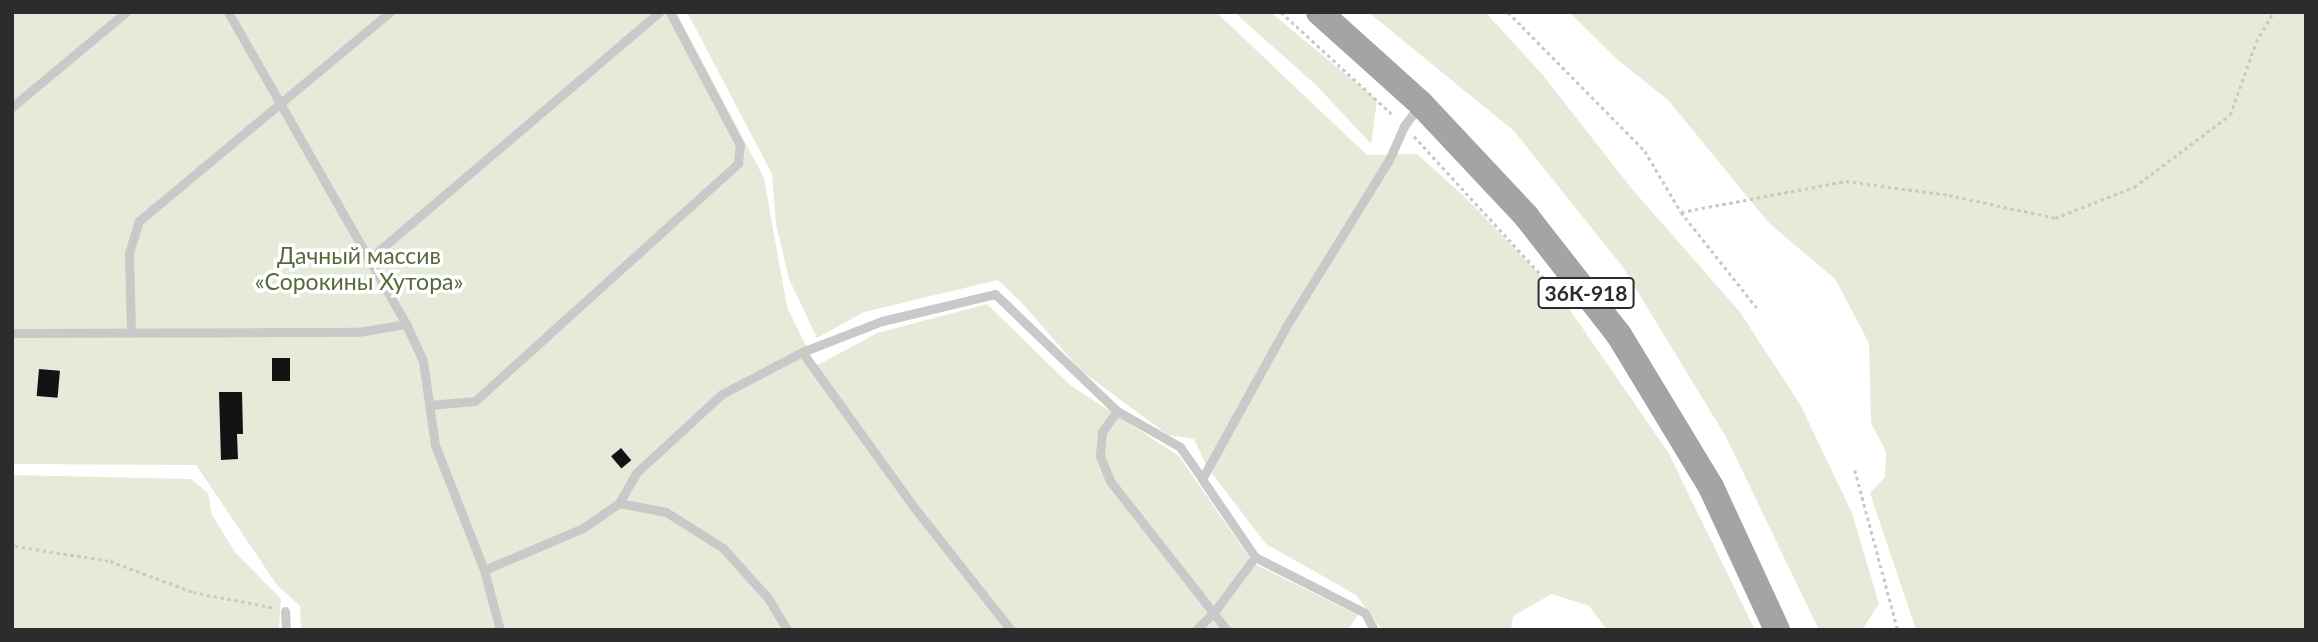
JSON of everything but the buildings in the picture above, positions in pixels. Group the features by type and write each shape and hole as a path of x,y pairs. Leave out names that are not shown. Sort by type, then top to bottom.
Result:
{"main road":[{"name":"36К-918","path":"1319,12 1421,104 1526,216 1619,335 1711,487 1777,630"}],"lane":[{"path":"12,107 127,12"},
{"path":"228,12 406,324 423,361 435,445 484,570 500,630"},
{"path":"131,331 129,253 139,221 390,12"},
{"path":"368,260 659,12"},
{"path":"429,405 475,401 738,163 740,145 670,12"},
{"path":"1202,478 1287,325 1389,160 1404,126 1421,104"},
{"path":"484,570 583,528 619,503 636,473 722,394 802,352 882,321 995,295 1117,411 1180,447 1255,557 1365,613 1374,630"},
{"path":"12,332 358,332 406,324"},
{"path":"802,352 913,506 1011,630"},
{"path":"1117,411 1102,432 1100,456 1110,481 1227,630"},
{"path":"619,503 666,512 723,548 768,598 787,630"},
{"path":"1196,630 1214,612 1255,557"},
{"path":"285,611 286,630"}],"path":[{"path":"1280,12 1404,126 1561,297"},
{"path":"1508,12 1645,151 1681,212 1757,308"},
{"path":"1681,212 1846,181 1949,195 2055,219 2134,187 2230,114 2256,42 2273,12"},
{"path":"1855,470 1898,630"},
{"path":"12,542 15,546 110,561 192,592 250,601 285,611"}],"green space":[{"name":"Дачный массив «Сорокины Хутора»","path":"12,12 676,12 764,178 787,307 816,366 877,333 987,304 1070,385 1179,456 1253,563 1358,615 1348,630 301,630 300,606 277,585 196,465 12,464"},
{"path":"687,12 1216,12 1367,155 1417,154 1467,199 1561,297 1668,452 1755,630 1607,630 1589,606 1552,594 1513,616 1511,630 1382,630 1356,595 1266,544 1207,467 1194,439 1168,435 1080,370 1024,305 998,280 864,312 817,338 789,279 776,224 772,174"},
{"path":"1234,12 1270,12 1377,100 1371,144 1317,86"},
{"path":"1368,12 1485,12 1542,74 1632,189 1740,312 1801,406 1852,513 1879,604 1862,630 1819,630 1726,437 1622,266 1514,131"},
{"path":"1569,12 2306,12 2306,630 1916,630 1870,493 1885,477 1886,452 1871,423 1869,343 1835,279 1769,223 1668,100 1619,61"},
{"path":"12,475 191,479 208,493 212,515 235,552 281,599 279,630 12,630"}]}
